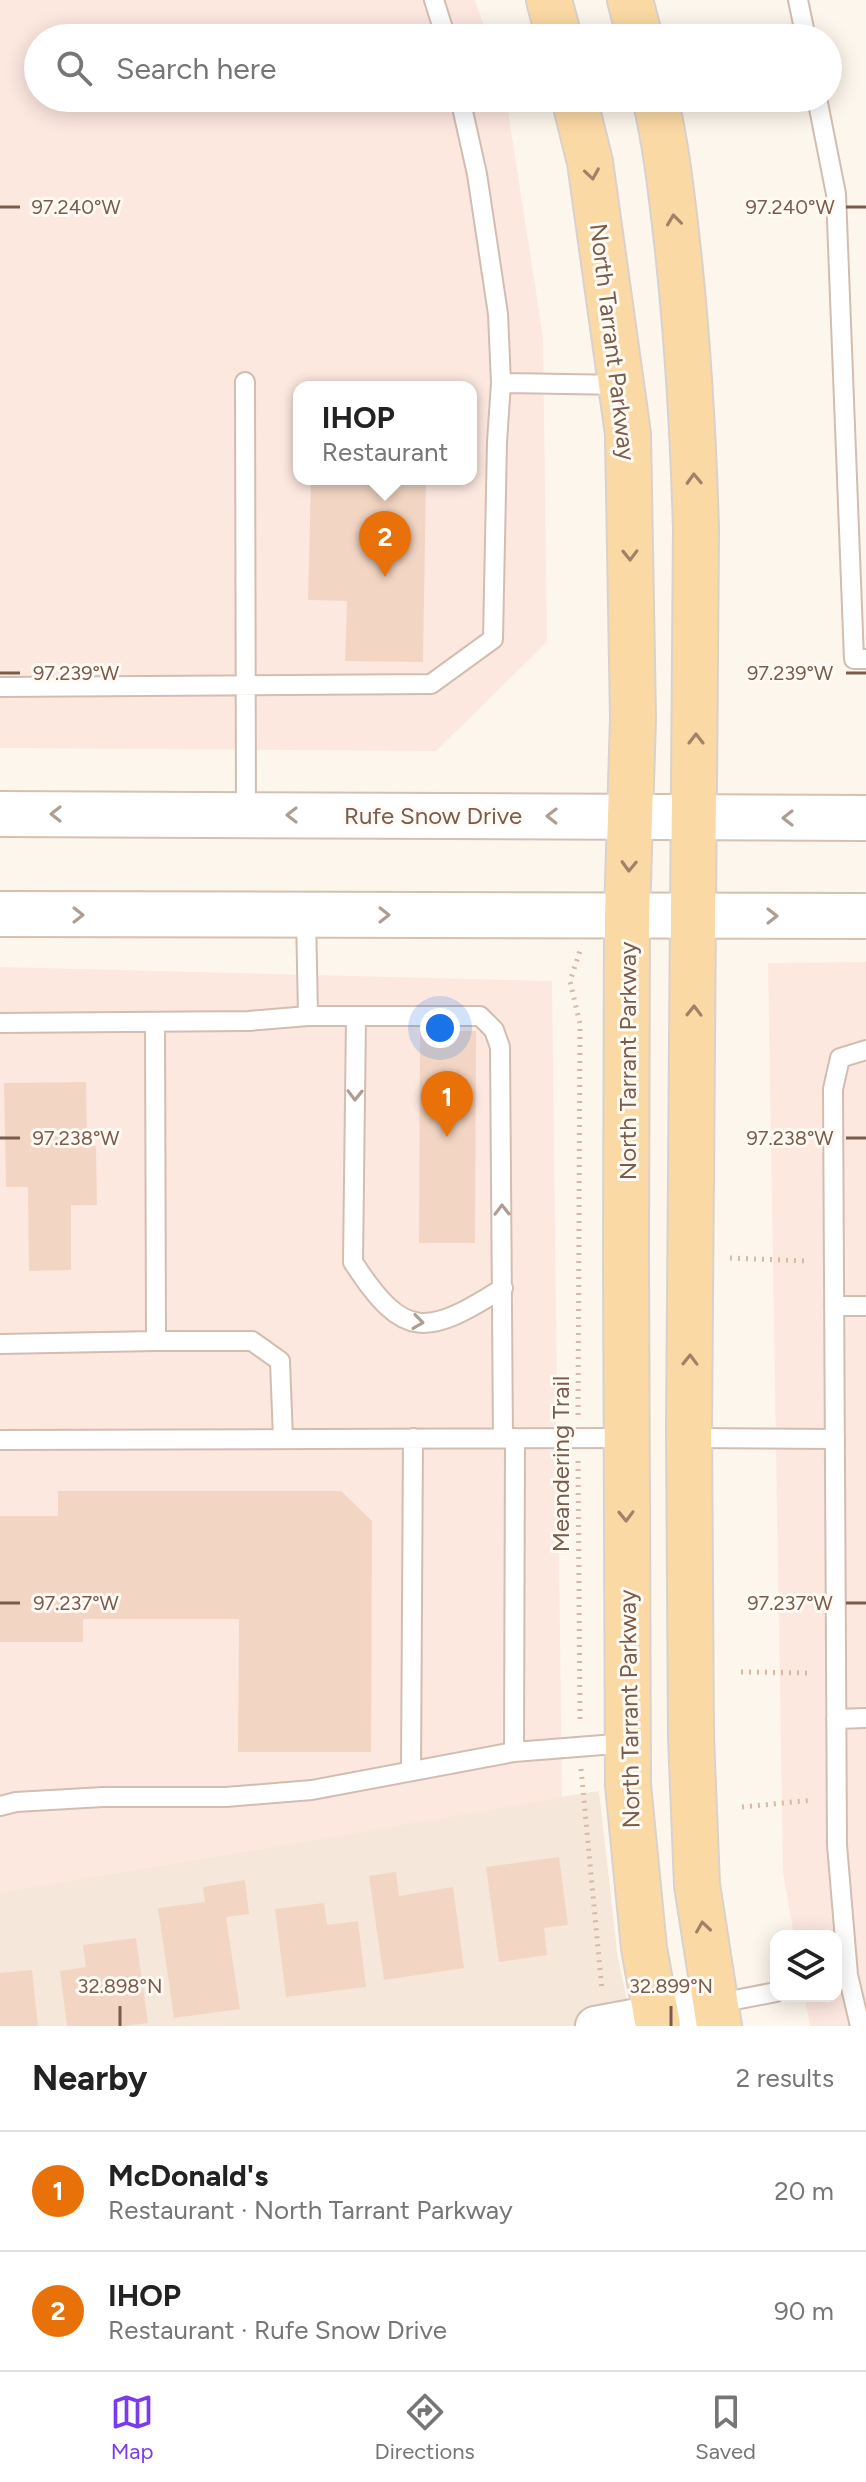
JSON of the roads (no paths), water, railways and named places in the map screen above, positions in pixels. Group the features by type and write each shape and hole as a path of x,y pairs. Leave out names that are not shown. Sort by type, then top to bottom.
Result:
{"main road":[{"path":"549,0 555,24"},
{"path":"630,0 636,24"},
{"name":"North Tarrant Parkway","path":"578,112 590,162 628,434 633,718 627,916 625,1438 628,1743 634,1862 644,1948 657,2020"},
{"path":"659,112 664,132 682,282 696,529 689,1438 691,1737 697,1885 717,2015"},
{"name":"Rufe Snow Drive","path":"0,814 866,818"},
{"path":"0,914 866,916"},
{"path":"625,1438 689,1438"}],"street":[{"path":"595,2026 717,2015"}],"lane":[{"path":"434,0 442,24"},
{"path":"798,0 803,24"},
{"path":"0,687 431,684 493,639 501,383 498,314 477,174 463,112"},
{"path":"820,112 836,194 854,659 866,659"},
{"path":"245,382 246,815"},
{"path":"501,383 622,385"},
{"path":"306,915 308,1016"},
{"path":"0,1023 249,1021 308,1016 480,1016 494,1030 500,1047 514,1752"},
{"path":"356,1017 353,1262 373,1293 403,1320 434,1324 464,1312 503,1288"},
{"path":"155,1022 156,1341"},
{"path":"841,1930 836,1719 833,1089 840,1058 866,1050"},
{"path":"834,1306 866,1306"},
{"path":"0,1344 252,1341 280,1361 283,1439"},
{"path":"411,1771 413,1438"},
{"path":"0,1440 625,1438"},
{"path":"689,1438 835,1439"},
{"path":"836,1719 866,1718"},
{"path":"0,1806 16,1802 103,1797 226,1797 312,1790 514,1752 628,1743"},
{"path":"842,1977 860,2026"},
{"path":"717,2015 770,1994"}],"place":[{"name":"IHOP","path":"385,577"},
{"name":"McDonald's","path":"447,1137"}]}
